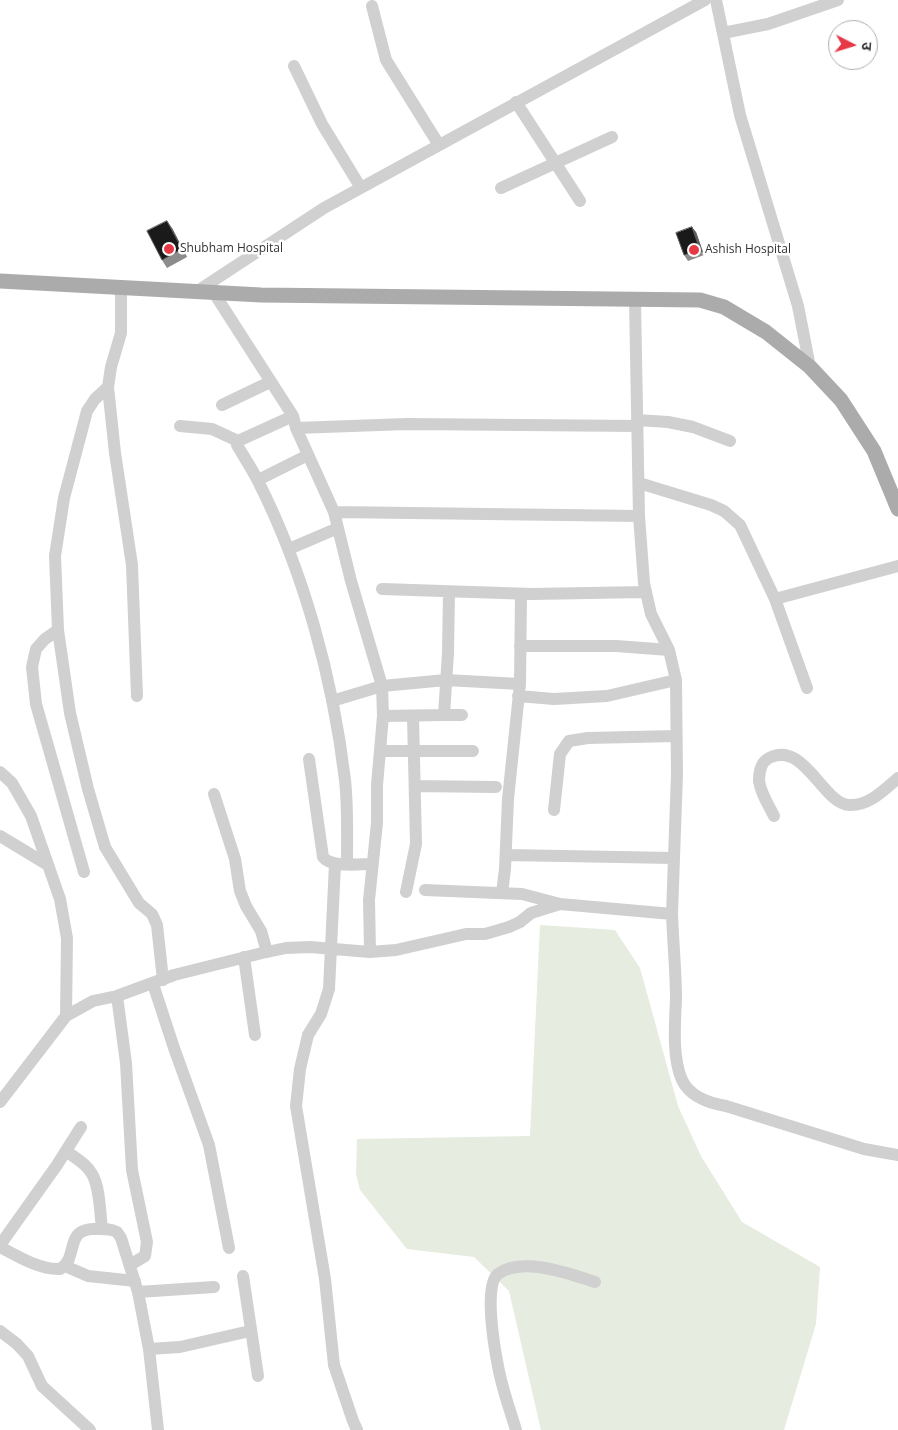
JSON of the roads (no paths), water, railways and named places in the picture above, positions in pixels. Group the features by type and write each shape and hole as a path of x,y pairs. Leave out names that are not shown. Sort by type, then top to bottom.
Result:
{"main road":[{"path":"0,281 261,295 700,300 724,307 766,332 810,367 841,400 874,451 898,509"}],"street":[{"path":"196,292 324,208 705,0"},
{"path":"716,0 740,115 798,306 810,367"},
{"path":"723,33 768,24 830,1"},
{"path":"372,6 386,60 439,145"},
{"path":"294,66 322,124 361,188"},
{"path":"516,102 580,201"},
{"path":"500,188 612,137"},
{"path":"121,288 121,333 111,367 108,387 132,565 137,696"},
{"path":"214,293 295,422 334,512 368,643 382,686 383,716 377,784 377,823 369,900 370,952"},
{"path":"634,300 640,516 645,592 651,614 669,650 676,680 672,914 676,999 674,1022 678,1068 682,1081 695,1096 713,1104 726,1106 864,1149 898,1155"},
{"path":"222,405 270,382"},
{"path":"108,387 95,399 88,411 64,498 55,556 58,630 70,713 88,789 105,847 139,903 155,919 157,925 158,982 174,1048 209,1145 229,1248"},
{"path":"180,426 212,429 238,441 295,422 412,424 668,422 693,428 730,441"},
{"path":"238,441 237,445 258,480 289,549 310,610 332,701 345,781 341,864 331,950 329,988 321,1014 308,1035 300,1069 296,1106 325,1278 334,1365 352,1421 357,1430"},
{"path":"258,480 308,455"},
{"path":"639,483 711,505 724,511 740,525 775,599 808,688"},
{"path":"334,512 640,516"},
{"path":"289,549 338,528"},
{"path":"775,599 898,566"},
{"path":"382,590 521,594 645,592"},
{"path":"444,591 446,680 444,715"},
{"path":"502,893 506,855 508,799 519,690 521,594"},
{"path":"58,630 44,639 36,648 32,667 36,704 84,872"},
{"path":"520,646 616,646 669,650"},
{"path":"332,701 382,686 446,680 519,690 554,699 607,696 676,680"},
{"path":"383,716 462,715"},
{"path":"406,892 416,844 414,716"},
{"path":"554,810 560,754 569,741 588,738 676,736"},
{"path":"380,751 473,751"},
{"path":"774,816 760,789 759,776 765,760 770,757 782,755 798,761 808,769 837,802 847,805 857,805 869,801 898,778"},
{"path":"309,759 321,851 327,862 372,864"},
{"path":"0,772 12,783 31,816 60,899 68,938 66,1016"},
{"path":"415,786 496,786"},
{"path":"214,794 235,859 240,891 246,906 261,931 267,952"},
{"path":"0,836 48,865"},
{"path":"506,855 674,858"},
{"path":"425,890 528,895 560,904 672,914"},
{"path":"0,1102 66,1016 93,1002 244,957 267,952 310,947 370,952 396,950 466,934 485,934 509,927 532,913 560,904"},
{"path":"244,957 255,1035"},
{"path":"116,996 126,1063 132,1170 147,1242 145,1256 130,1265"},
{"path":"81,1127 0,1246 16,1256 50,1269 60,1269 65,1266 78,1233 89,1229 117,1232 121,1238 136,1286 149,1349 158,1430"},
{"path":"66,1151 92,1173 96,1181 102,1229"},
{"path":"65,1266 88,1276 136,1286 214,1287"},
{"path":"516,1430 499,1371 490,1302 492,1284 497,1275 508,1269 526,1267 551,1268 595,1282"},
{"path":"243,1276 258,1376"},
{"path":"0,1331 17,1344 28,1356 42,1386 90,1430"},
{"path":"149,1349 180,1346 250,1331"}],"place":[{"name":"Shubham Hospital","path":"169,249"},
{"name":"Ashish Hospital","path":"694,250"}]}
